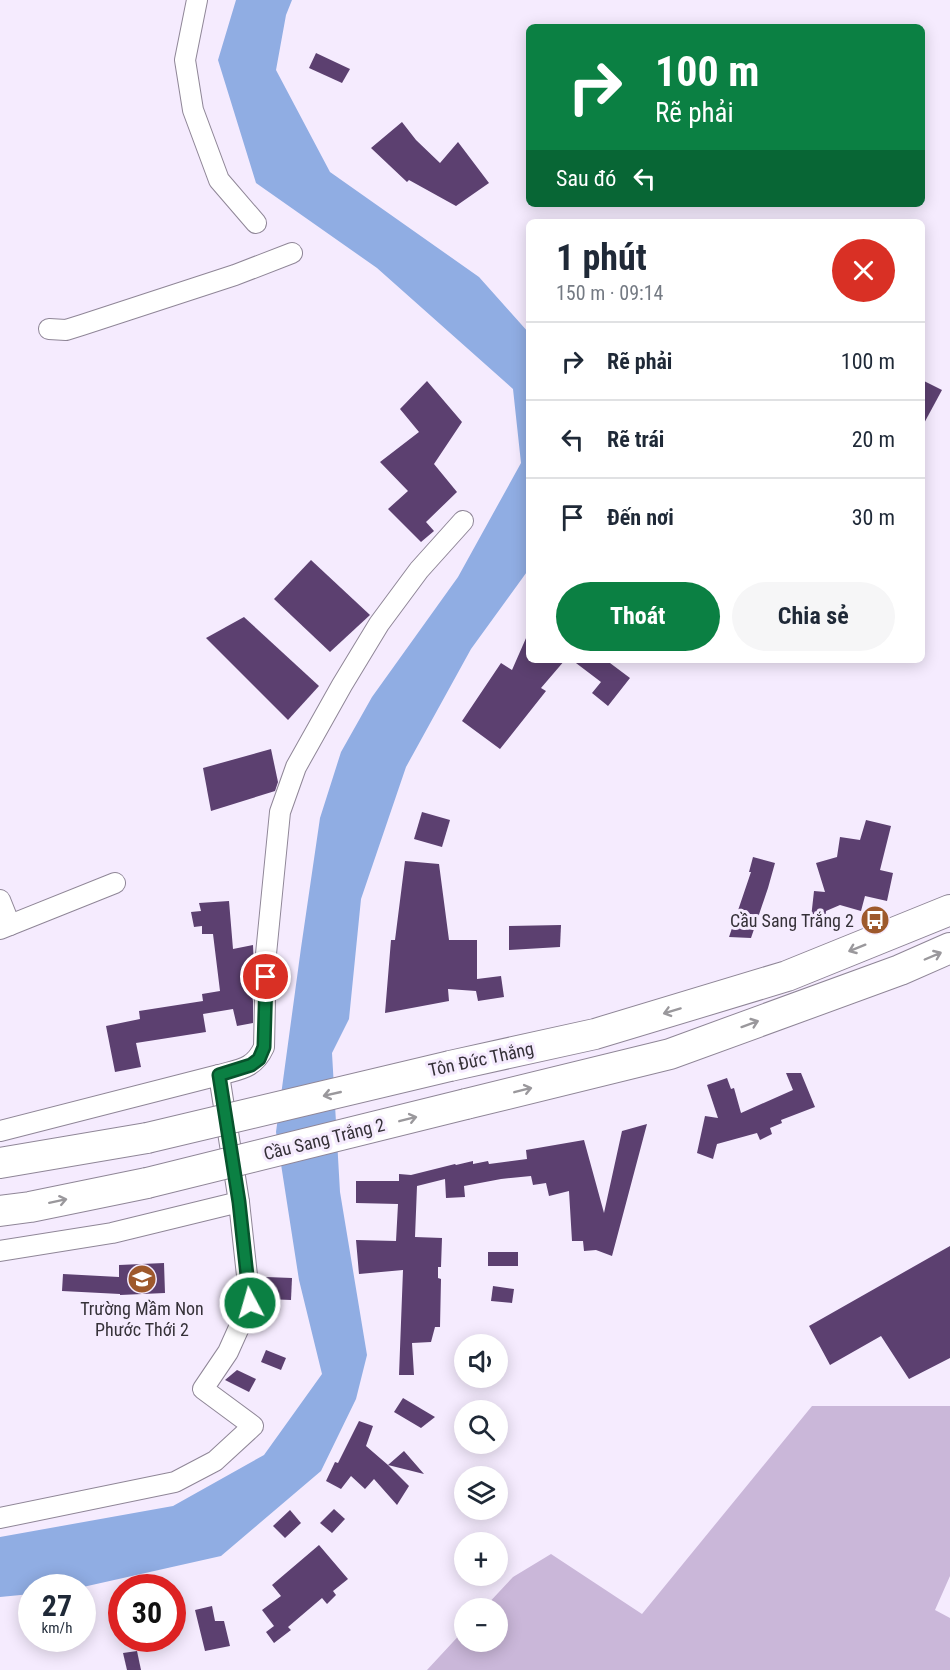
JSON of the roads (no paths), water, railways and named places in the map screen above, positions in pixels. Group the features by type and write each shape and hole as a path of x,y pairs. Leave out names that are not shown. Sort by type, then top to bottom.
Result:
{"highway":[{"name":"Tôn Đức Thắng","path":"0,1163 147,1138 450,1066 595,1035 787,976 950,910"},
{"name":"Cầu Sang Trắng 2","path":"0,1211 147,1183 670,1054 900,970 950,948"}],"street":[{"path":"197,0 185,60 193,110 219,180 256,223"},
{"path":"49,329 66,330 82,325 292,253"},
{"path":"0,1131 219,1075 251,1065 259,1059 264,1047 266,954 279,812 296,767 379,624 419,570 464,521"},
{"path":"0,900 5,927 116,883"},
{"path":"0,1518 176,1482 215,1461 253,1426 203,1389 228,1352 250,1303 239,1202 219,1075"},
{"path":"0,1251 112,1233 239,1202"}],"water":[{"path":"236,0 292,0 286,15 276,70 330,172 479,277 526,330 526,573 471,649 406,767 361,899 349,1019 332,1053 340,1192 367,1355 356,1399 321,1471 221,1556 141,1574 108,1574 108,1581 96,1584 96,1574 18,1574 18,1595 0,1597 0,1537 173,1506 264,1455 322,1374 299,1280 276,1132 320,818 341,752 372,697 458,577 521,463 513,389 377,268 256,183 218,60"}],"place":[{"name":"Cầu Sang Trắng 2","path":"875,920"},
{"name":"Trường Mầm Non Phước Thới 2","path":"142,1279"}]}
